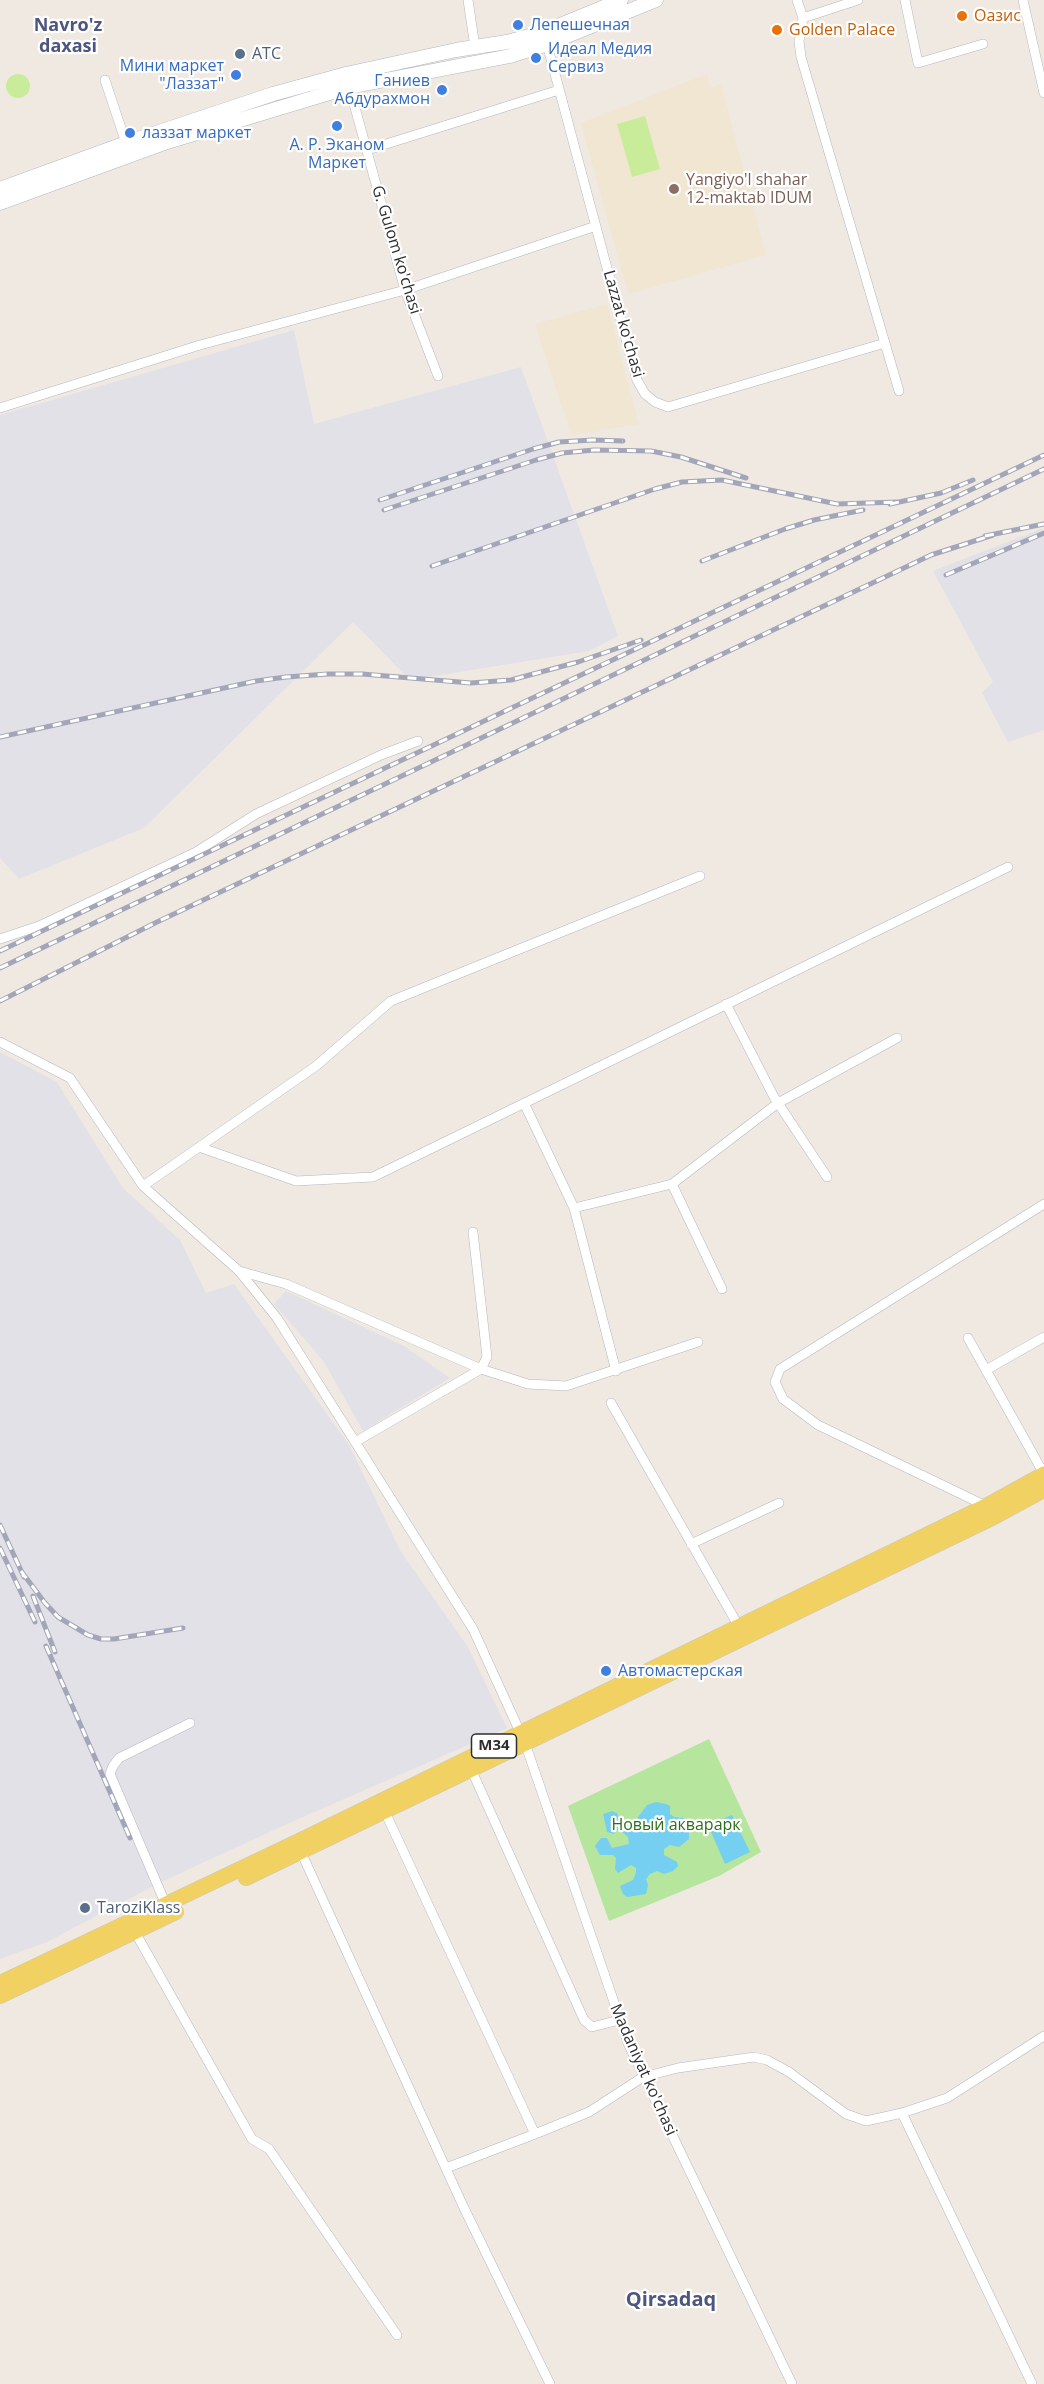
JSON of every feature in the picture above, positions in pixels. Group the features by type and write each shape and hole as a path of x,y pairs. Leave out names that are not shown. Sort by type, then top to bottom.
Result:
{"main road":[{"path":"0,203 166,142 347,80 475,47 541,33 621,0"},
{"path":"0,189 126,143 273,94 347,80 510,56 547,44 656,0"},
{"name":"M34","path":"0,1996 471,1769 523,1737 738,1625 986,1506 1044,1474"},
{"name":"M34","path":"0,1983 992,1518 1044,1490"}],"street":[{"path":"468,0 475,47"},
{"path":"797,0 803,18 799,41 801,57 899,391"},
{"path":"803,18 858,0"},
{"path":"905,0 918,63 983,44"},
{"path":"1023,0 1041,67 1044,93"},
{"name":"Lazzat ko'chasi","path":"547,44 637,380 645,394 655,402 668,407 885,343"},
{"path":"105,80 126,143"},
{"name":"G. Gulom ko'chasi","path":"347,80 405,290 438,376"},
{"path":"367,150 559,90"},
{"path":"0,408 200,345 405,290 596,226"},
{"path":"0,939 39,926 144,877 196,852 256,814 381,755 418,741"},
{"path":"199,1148 296,1181 373,1177 1008,867"},
{"path":"143,1186 316,1066 391,1002 700,876"},
{"path":"726,1004 778,1103 827,1177"},
{"path":"574,1208 672,1184 778,1103 897,1038"},
{"path":"0,1042 70,1078 143,1186 239,1270 286,1284 481,1369 528,1384 566,1386 698,1342"},
{"path":"524,1103 574,1208 616,1371"},
{"path":"672,1184 722,1289"},
{"path":"986,1506 818,1425 783,1399 775,1382 780,1369 1044,1204"},
{"path":"355,1442 481,1369 487,1357 473,1232"},
{"name":"Madaniyat ko'chasi","path":"239,1270 277,1318 473,1629 523,1737 619,2020 643,2077 792,2384"},
{"path":"986,1370 1044,1337"},
{"path":"968,1338 1044,1474"},
{"path":"611,1403 738,1625"},
{"path":"692,1544 778,1503"},
{"path":"166,1905 110,1774 112,1766 119,1758 190,1723"},
{"path":"471,1769 584,2020 592,2027 619,2020"},
{"path":"385,1812 535,2134"},
{"path":"301,1852 446,2168 550,2384"},
{"path":"135,1932 252,2139 269,2149 397,2335"},
{"path":"446,2168 589,2112 643,2077 678,2068 754,2057 767,2060 789,2072 846,2114 866,2121 902,2113 947,2098 1044,2036"},
{"path":"902,2113 1032,2384"}],"shaded area":[{"name":"Yangiyo'l shahar 12-maktab IDUM","path":"707,74 711,88 721,84 766,255 628,294 581,123"},
{"path":"607,304 639,424 571,435 535,324"},
{"path":"294,330 314,424 521,367 618,636 589,651 410,680 353,622 144,828 19,879 0,858 0,415"},
{"path":"1041,529 1044,533 1044,730 1008,742 982,693 993,682 933,571"},
{"path":"0,1052 57,1082 123,1188 180,1240 206,1293 234,1284 349,1445 401,1552 468,1647 507,1728 287,1824 159,1883 47,1942 0,1959"},
{"path":"286,1291 404,1346 450,1378 363,1431 324,1362 274,1304"}],"green space":[{"path":"18,74 26,78 30,86 26,94 18,98 10,94 6,86 10,78"},
{"path":"645,116 660,169 632,177 617,124"},
{"name":"Новый акварарк","path":"709,1739 761,1852 719,1876 609,1921 568,1806"}],"water":[{"path":"656,1802 670,1806 670,1814 684,1818 689,1823 689,1839 679,1847 670,1845 664,1849 664,1855 677,1862 678,1866 673,1871 664,1874 657,1871 650,1874 646,1879 648,1885 646,1894 627,1897 620,1886 633,1880 636,1868 631,1865 618,1873 615,1869 616,1858 613,1855 600,1855 595,1846 601,1838 607,1838 612,1848 629,1844 628,1837 620,1830 616,1830 614,1834 607,1832 603,1814 612,1811 617,1813 621,1824 631,1819 636,1820 647,1805"},
{"path":"732,1815 750,1852 725,1864 708,1825"}],"railway":[{"path":"380,500 559,442 623,441"},
{"path":"384,510 536,460 562,453 594,450 651,451 681,457 746,478"},
{"path":"0,951 1044,455"},
{"path":"0,968 1044,469"},
{"path":"432,566 655,489 682,482 722,480 837,504 898,502"},
{"path":"890,504 941,493 973,480"},
{"path":"702,561 785,529 814,520 863,510"},
{"path":"985,536 1044,524"},
{"path":"946,575 1044,533"},
{"path":"0,1001 157,922 931,555 993,535"},
{"path":"0,737 256,681 286,677 362,674 471,683 511,680 578,662 641,640"},
{"path":"0,1525 24,1577"},
{"path":"0,1548 35,1622"},
{"path":"21,1571 58,1617 88,1635 101,1639 114,1639 183,1628"},
{"path":"33,1596 55,1652"},
{"path":"46,1646 130,1838"}],"place":[{"name":"Оазис","path":"962,16"},
{"name":"Лепешечная","path":"518,25"},
{"name":"Golden Palace","path":"777,30"},
{"name":"АТС","path":"240,54"},
{"name":"Идеал Медия Сервиз","path":"536,58"},
{"name":"Мини маркет \"Лаззат\"","path":"236,75"},
{"name":"Ганиев Абдурахмон","path":"442,90"},
{"name":"А. Р. Эканом Маркет","path":"337,126"},
{"name":"лаззат маркет","path":"130,133"},
{"name":"Yangiyo'l shahar 12-maktab IDUM","path":"674,189"},
{"name":"Автомастерская","path":"606,1671"},
{"name":"TaroziKlass","path":"85,1908"}],"district":[{"name":"Navro'z daxasi","path":"68,36"},
{"name":"Qirsadaq","path":"671,2300"}]}
